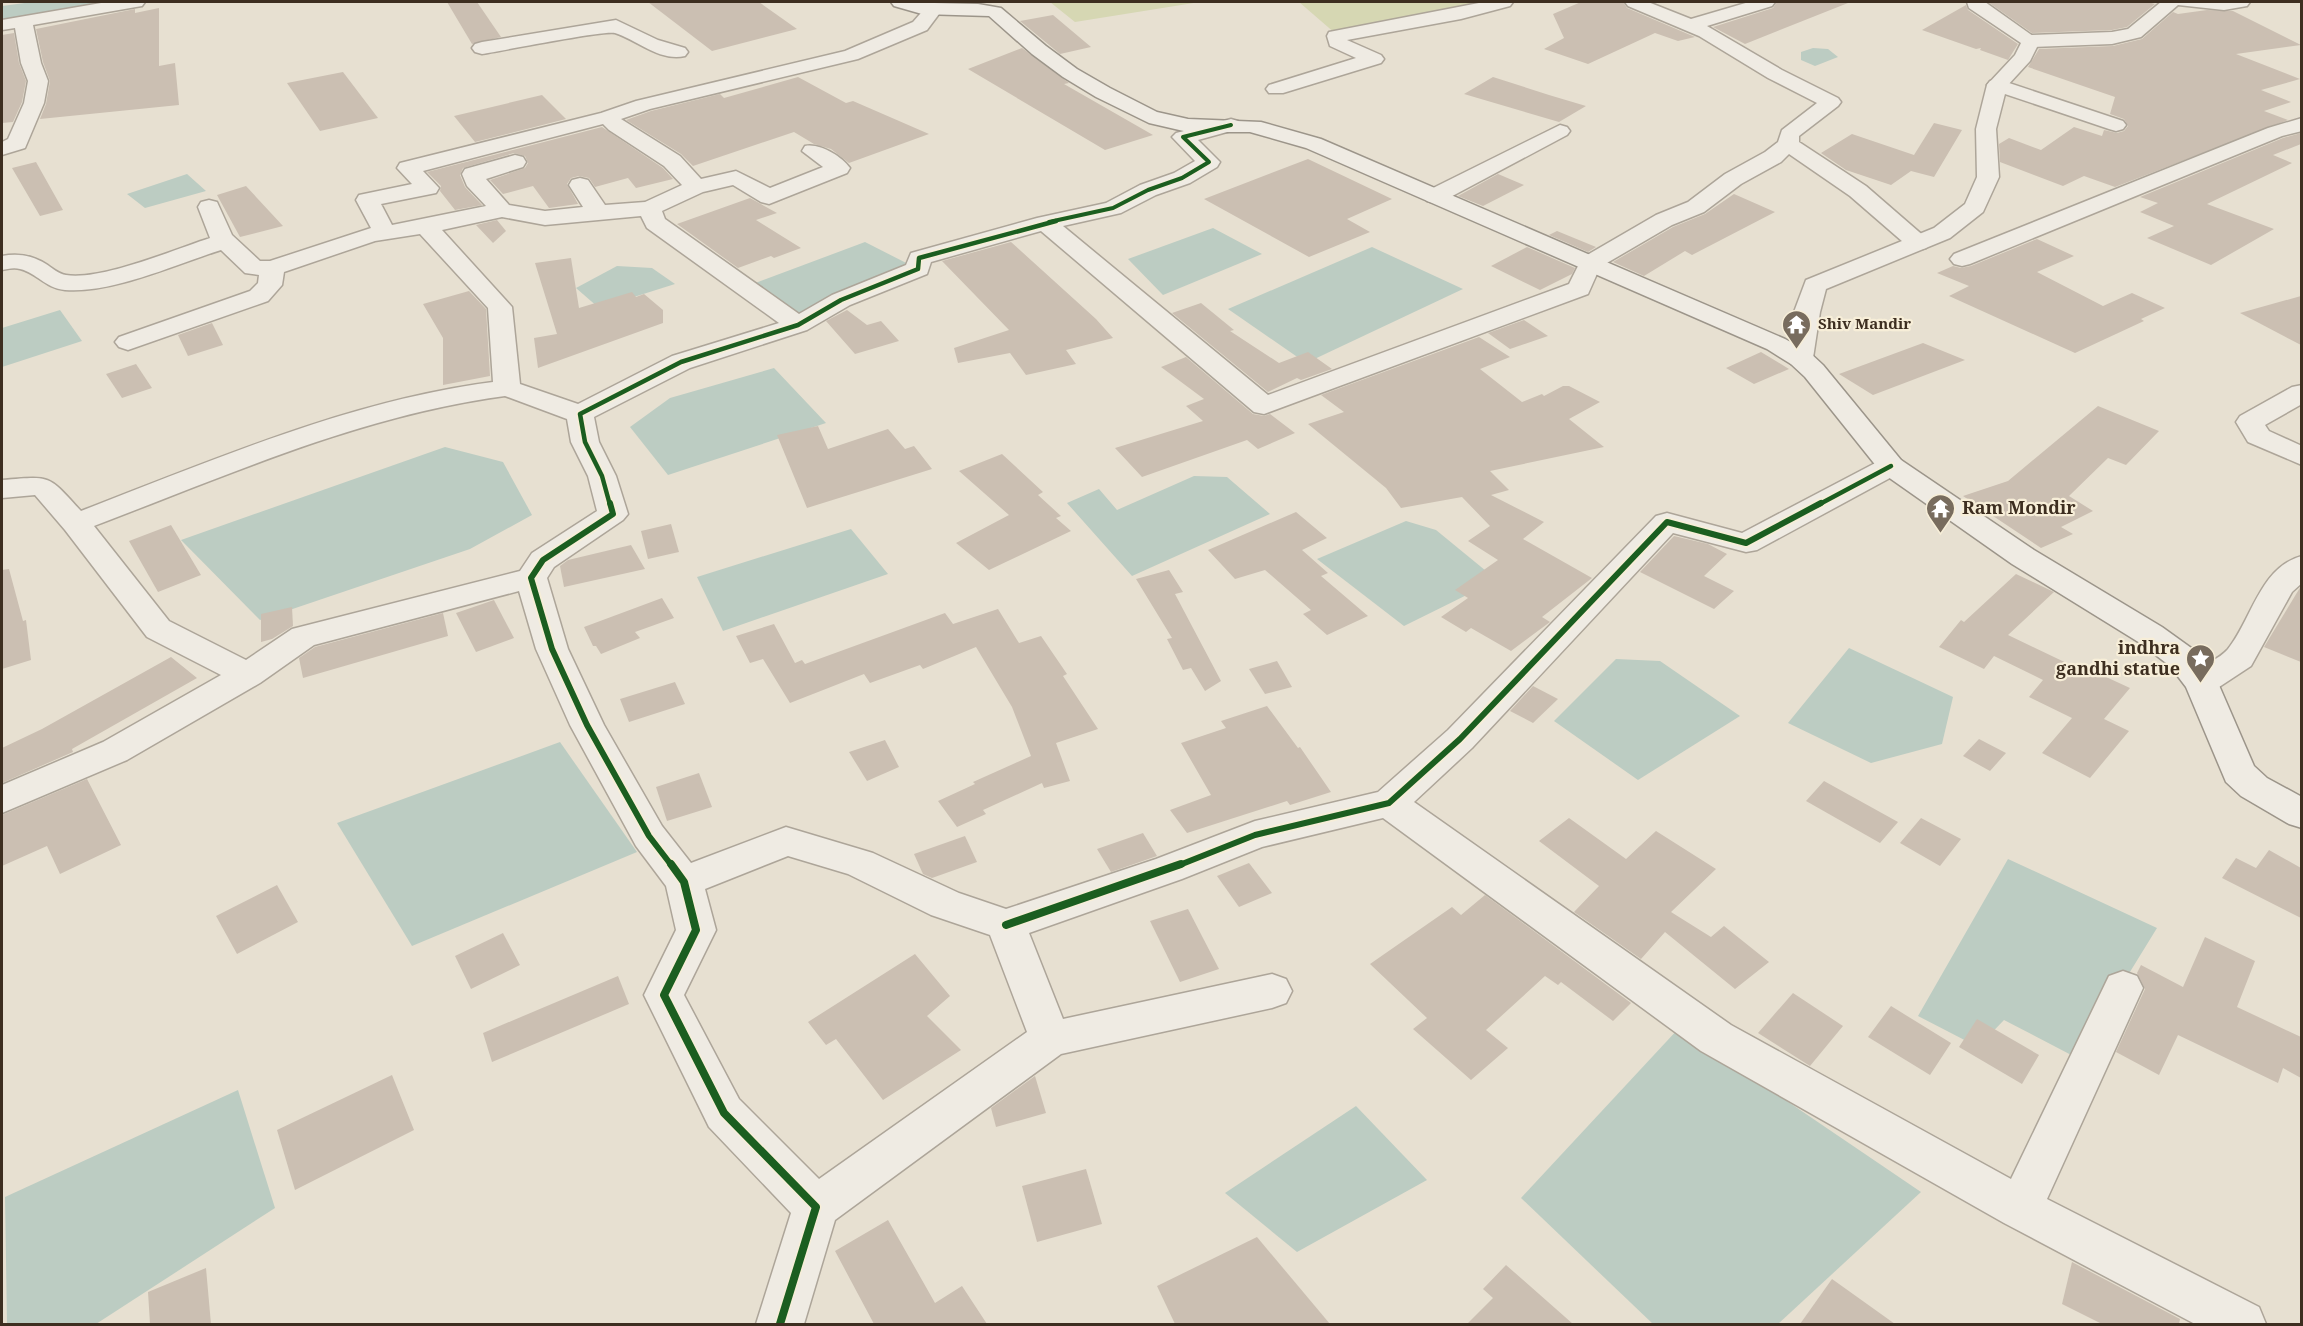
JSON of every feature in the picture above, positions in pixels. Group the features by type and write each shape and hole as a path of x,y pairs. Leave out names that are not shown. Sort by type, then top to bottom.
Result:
{"street":[{"path":"2,25 136,2"},
{"path":"1045,223 1264,406 1579,289 1590,263 1664,220 1696,207 1732,179 1773,157 1788,144 1789,134 1831,102 1775,74 1728,45 1691,26 1634,2"},
{"path":"1691,26 1766,2"},
{"path":"1976,2 1975,4 2031,42 2112,38 2134,33 2171,2"},
{"path":"2185,2 2224,4 2241,2"},
{"path":"1276,89 1374,59 1337,42 1336,36 1461,13 1489,3"},
{"path":"502,210 475,181 473,174 550,152 614,123 653,102 851,55 920,26 915,4 983,9 994,12 1035,50 1073,77 1137,110 1178,123 1270,129 1290,135 1776,344 1800,358 1814,371 1891,466 2023,557 2151,634 2182,658 2201,683 2239,772 2254,787 2301,814"},
{"path":"482,48 612,18 651,44 678,52"},
{"path":"2,149 17,142 34,103 38,81 31,63 23,20"},
{"path":"1800,358 1807,312 1815,285 1942,233 1975,207 1988,177 1986,129 1997,85 2023,57 2031,42"},
{"path":"1997,85 2116,125"},
{"path":"385,233 367,200 428,188 408,168 614,123 672,161 696,187"},
{"path":"1962,259 2275,132 2301,124"},
{"path":"76,523 305,435 453,395 507,388 580,414 681,362 798,325 841,300 918,269 919,258 1045,223 1113,208 1148,190 1182,178 1209,162 1183,137 1232,125"},
{"path":"1435,196 1560,131"},
{"path":"2275,132 2301,142"},
{"path":"1788,144 1858,190 1918,243"},
{"path":"209,207 224,241 254,268 272,268 371,235 502,210 545,218 649,208 696,187 736,178 769,197 839,168 813,151"},
{"path":"580,184 597,212"},
{"path":"649,208 656,224 798,325"},
{"path":"426,226 500,307 507,388"},
{"path":"2,263 14,260 31,263 56,282 72,283 120,274 224,241"},
{"path":"128,342 259,296 270,285 272,268"},
{"path":"2301,393 2250,422 2258,436 2301,456"},
{"path":"2,800 115,751 248,675 303,637 531,578 543,560 613,514 602,476 585,442 580,414"},
{"path":"684,882 786,841 860,863 945,904 1006,926 1169,869 1255,835 1389,803 1460,739 1666,522 1746,543 1891,466"},
{"path":"2,489 42,486 76,523 158,629 248,675"},
{"path":"2201,683 2239,658 2280,586 2301,566"},
{"path":"531,578 552,649 587,725 649,836 684,882 696,930 664,995 724,1113 816,1207"},
{"path":"1389,803 1716,1038 2020,1208 2242,1324"},
{"path":"1006,926 1050,1039"},
{"path":"2020,1208 2124,988"},
{"path":"780,1324 816,1207 1050,1039 1272,991"}],"green space":[{"path":"1050,2 1200,2 1075,22"},
{"path":"1299,2 1474,2 1483,6 1336,34"}],"shaded area":[{"path":"32,2 110,2 2,20 2,6"},
{"path":"1813,48 1828,49 1838,57 1815,66 1801,60 1801,52"},
{"path":"187,174 206,191 145,208 127,194"},
{"path":"1213,228 1262,254 1163,295 1128,259"},
{"path":"865,242 918,269 809,325 750,285"},
{"path":"1372,247 1463,289 1306,363 1228,309"},
{"path":"617,266 652,268 675,284 599,308 576,288"},
{"path":"60,310 82,341 2,367 2,328"},
{"path":"774,368 826,423 668,475 630,427 670,398"},
{"path":"445,447 503,462 532,515 470,549 260,620 181,540"},
{"path":"1194,476 1227,477 1270,514 1132,576 1067,503 1099,489 1117,510"},
{"path":"1406,521 1436,530 1497,580 1404,626 1317,559"},
{"path":"851,529 888,574 723,631 697,577"},
{"path":"1849,648 1953,697 1942,744 1871,763 1788,723"},
{"path":"1616,659 1660,661 1740,716 1638,780 1554,721"},
{"path":"560,742 637,852 412,946 337,823"},
{"path":"2008,859 2157,928 2077,1058 2004,1020 1978,1047 1918,1016"},
{"path":"1679,1028 1921,1192 1778,1324 1653,1324 1521,1198"},
{"path":"238,1090 275,1208 96,1324 7,1324 5,1197"},
{"path":"1356,1106 1427,1180 1297,1252 1225,1193"}],"building":[{"path":"447,2 477,2 501,37 472,44"},
{"path":"648,2 759,2 797,29 712,51"},
{"path":"1581,2 1623,2 1627,8 1695,37 1678,41 1655,33 1588,64 1544,49 1564,38 1553,14"},
{"path":"1777,2 1848,3 1745,44 1713,27 1773,8"},
{"path":"1988,2 2148,2 2155,4 2127,27 2112,30 2032,33"},
{"path":"1966,5 1968,10 2018,44 2008,60 1980,50 1981,48 1976,49 1922,30"},
{"path":"159,8 159,66 175,63 179,105 40,119 46,104 50,81 43,62 36,29 135,9 135,13"},
{"path":"2207,10 2233,11 2301,45 2236,54 2300,79 2261,90 2291,102 2264,111 2288,120 2115,187 2084,176 2063,186 2000,162 1999,144 2009,138 2041,150 2074,127 2102,136 2104,130 2117,133 2124,131 2128,126 2124,119 2110,114 2115,97 2028,67 2039,49 2113,46 2142,39 2173,12 2178,14"},
{"path":"1053,15 1091,47 1060,54 1020,21"},
{"path":"14,33 19,63 26,81 22,102 13,122 2,123 2,35"},
{"path":"1022,48 1069,83 1064,84 1153,135 1105,150 968,69"},
{"path":"343,72 378,118 320,131 287,83"},
{"path":"798,77 846,103 853,101 929,134 849,163 831,149 814,144 794,132 693,166 681,154 626,120 651,111 720,94 724,98"},
{"path":"1493,77 1586,106 1559,122 1464,94"},
{"path":"542,95 566,119 475,142 454,116"},
{"path":"1934,123 1962,130 1934,177 1911,171 1891,185 1846,170 1821,153 1852,134 1914,155"},
{"path":"602,127 663,168 673,179 636,188 628,178 595,187 589,178 579,176 571,178 567,184 578,204 549,208 533,186 503,194 490,180 525,168 528,163 525,156 514,153 463,168 460,175 465,187 482,205 455,210 440,191 441,186 427,172"},
{"path":"2301,133 2301,144 2273,155 2292,163 2207,204 2274,229 2211,265 2147,238 2174,226 2140,212 2158,203 2140,197 2283,138"},
{"path":"1308,159 1392,199 1347,219 1370,232 1309,257 1204,199"},
{"path":"36,162 63,210 40,216 12,168"},
{"path":"1498,174 1524,185 1483,206 1458,196"},
{"path":"246,186 283,226 240,237 217,195"},
{"path":"1734,194 1775,212 1692,255 1685,251 1644,276 1613,262 1673,227 1705,214"},
{"path":"750,198 777,213 756,220 801,248 738,268 677,224"},
{"path":"497,220 506,231 493,243 476,225"},
{"path":"1557,231 1596,247 1588,252 1549,235"},
{"path":"2037,239 2074,256 2037,272 2103,306 2132,293 2165,308 2141,319 2144,321 2075,353 1949,296 1969,286 1937,273 1953,266 1961,268 1971,266"},
{"path":"1011,242 1096,319 1113,338 1066,350 1076,364 1026,375 1010,353 958,363 954,348 1009,330 942,261"},
{"path":"1527,247 1575,268 1572,274 1540,290 1491,266"},
{"path":"571,258 579,308 632,292 636,297 644,294 663,310 663,323 538,368 534,338 557,334 535,263"},
{"path":"469,291 486,309 490,376 443,385 443,338 423,304"},
{"path":"2301,296 2301,345 2240,313"},
{"path":"1201,303 1234,330 1230,331 1279,363 1308,352 1332,369 1301,380 1297,378 1268,392 1172,313"},
{"path":"847,310 867,325 881,321 899,341 855,354 826,321"},
{"path":"1524,320 1548,336 1510,349 1488,333"},
{"path":"212,323 223,345 188,356 178,335"},
{"path":"1479,337 1510,357 1480,369 1522,402 1542,394 1544,396 1563,386 1569,386 1600,402 1569,419 1604,447 1490,471 1509,490 1491,495 1544,522 1523,539 1592,578 1542,617 1550,622 1511,651 1471,628 1466,632 1441,617 1468,598 1455,590 1498,560 1468,541 1490,526 1462,497 1401,508 1386,488 1308,424 1344,412 1321,395"},
{"path":"1923,343 1965,360 1873,395 1839,374"},
{"path":"1761,352 1789,369 1754,384 1726,368"},
{"path":"1186,357 1253,414 1264,416 1270,414 1295,433 1258,449 1247,440 1142,477 1115,448 1203,421 1186,406 1204,399 1161,367"},
{"path":"136,364 152,388 122,398 106,374"},
{"path":"2098,406 2159,431 2126,465 2108,458 2069,496 2093,511 2061,527 2073,534 2041,548 1963,496 2008,481"},
{"path":"818,426 828,449 888,429 905,449 914,446 932,469 807,508 777,435"},
{"path":"1002,454 1043,492 1038,495 1061,516 1056,518 1071,531 989,570 956,543 1009,515 959,471"},
{"path":"1296,512 1327,538 1302,550 1328,573 1321,576 1368,616 1327,635 1303,614 1311,610 1265,570 1235,579 1208,550"},
{"path":"671,524 679,552 648,559 641,531"},
{"path":"171,525 201,575 158,592 129,541"},
{"path":"1674,536 1708,544 1727,554 1704,576 1734,591 1714,609 1640,572"},
{"path":"631,545 645,569 564,587 560,566 568,560"},
{"path":"9,569 23,621 26,620 31,660 2,669 2,570"},
{"path":"1169,570 1183,592 1175,594 1221,681 1205,691 1191,668 1183,670 1167,639 1172,638 1136,579"},
{"path":"2016,574 2054,592 2008,635 2077,668 2080,665 2130,688 2104,719 2129,731 2090,778 2042,753 2072,718 2029,697 2043,680 1994,656 1984,669 1939,647 1961,620 1964,622"},
{"path":"2301,586 2301,662 2264,647"},
{"path":"662,598 674,618 635,632 640,638 601,654 596,646 593,646 584,627"},
{"path":"494,600 514,638 476,652 456,613"},
{"path":"292,607 293,626 272,639 261,642 261,614"},
{"path":"998,609 1019,643 1041,636 1067,674 1063,676 1098,729 1056,743 1070,781 1044,788 1042,783 983,810 986,814 957,827 938,801 975,784 973,782 1031,756 1012,707 976,647 923,669 920,665 870,683 864,674 790,703 763,659 750,663 736,636 774,624 795,663 802,660 805,664 945,613 953,624"},
{"path":"443,613 448,636 303,678 299,658 315,647"},
{"path":"171,657 197,678 72,749 73,752 2,783 2,748 42,729"},
{"path":"1277,661 1292,687 1265,694 1249,669"},
{"path":"675,682 685,704 629,722 620,699"},
{"path":"1533,686 1558,699 1533,723 1510,711"},
{"path":"1267,706 1298,748 1300,747 1331,792 1290,805 1287,801 1187,833 1170,810 1211,795 1181,743 1226,728 1221,721"},
{"path":"1979,739 2006,753 1990,771 1963,756"},
{"path":"885,740 899,767 867,781 849,752"},
{"path":"699,773 712,807 667,821 656,787"},
{"path":"87,779 121,845 60,874 47,846 2,866 2,815"},
{"path":"1824,781 1898,822 1880,843 1806,801"},
{"path":"1569,818 1626,859 1656,831 1716,869 1671,912 1711,937 1724,926 1769,962 1735,989 1665,932 1641,959 1574,912 1599,886 1539,841"},
{"path":"1921,818 1961,839 1940,866 1900,843"},
{"path":"1143,833 1157,856 1111,872 1097,849"},
{"path":"965,836 977,862 932,878 923,874 914,854"},
{"path":"2269,850 2301,868 2301,918 2222,878 2236,858 2256,868"},
{"path":"1249,863 1272,893 1239,907 1217,876"},
{"path":"277,885 298,922 237,954 216,916"},
{"path":"1485,895 1631,1003 1613,1021 1561,982 1558,985 1545,976 1486,1030 1508,1048 1471,1080 1413,1029 1427,1018 1370,964 1452,907 1461,915"},
{"path":"1188,909 1219,969 1180,982 1150,921"},
{"path":"503,933 520,965 471,989 455,956"},
{"path":"2205,937 2255,961 2237,1007 2301,1037 2301,1078 2283,1068 2278,1083 2178,1035 2159,1075 2116,1052 2145,989 2137,973 2141,965 2183,987"},
{"path":"915,954 950,996 927,1016 961,1050 883,1100 836,1039 826,1045 808,1022"},
{"path":"618,976 629,1004 492,1062 483,1033"},
{"path":"1793,993 1843,1026 1810,1066 1758,1033"},
{"path":"1891,1006 1951,1043 1930,1075 1868,1037"},
{"path":"1977,1019 2039,1055 2022,1084 1959,1047"},
{"path":"392,1075 414,1130 295,1190 277,1130"},
{"path":"1035,1076 1046,1113 996,1127 991,1108"},
{"path":"1086,1169 1102,1224 1037,1242 1022,1186"},
{"path":"888,1220 935,1303 962,1286 987,1324 874,1324 835,1251"},
{"path":"1257,1237 1330,1324 1175,1324 1157,1286"},
{"path":"2072,1262 2180,1319 2179,1324 2102,1324 2062,1304"},
{"path":"1506,1265 1573,1324 1467,1324 1493,1298 1483,1289"},
{"path":"206,1268 211,1324 150,1324 148,1292"},
{"path":"1832,1279 1895,1324 1800,1324"}],"cycle path":[{"path":"780,1324 816,1207 724,1113 664,995 696,930 684,882 649,836 587,725 552,649 531,578 543,560 613,514 602,476 585,442 580,414 681,362 798,325 841,300 918,269 919,258 1045,223 1113,208 1148,190 1182,178 1209,162 1183,137 1231,125"},
{"path":"1006,925 1169,869 1255,835 1389,803 1460,739 1667,522 1746,543 1891,466"}],"place":[{"name":"Shiv Mandir","path":"1797,350"},
{"name":"Ram Mondir","path":"1941,534"},
{"name":"indhra gandhi statue","path":"2201,684"}]}
